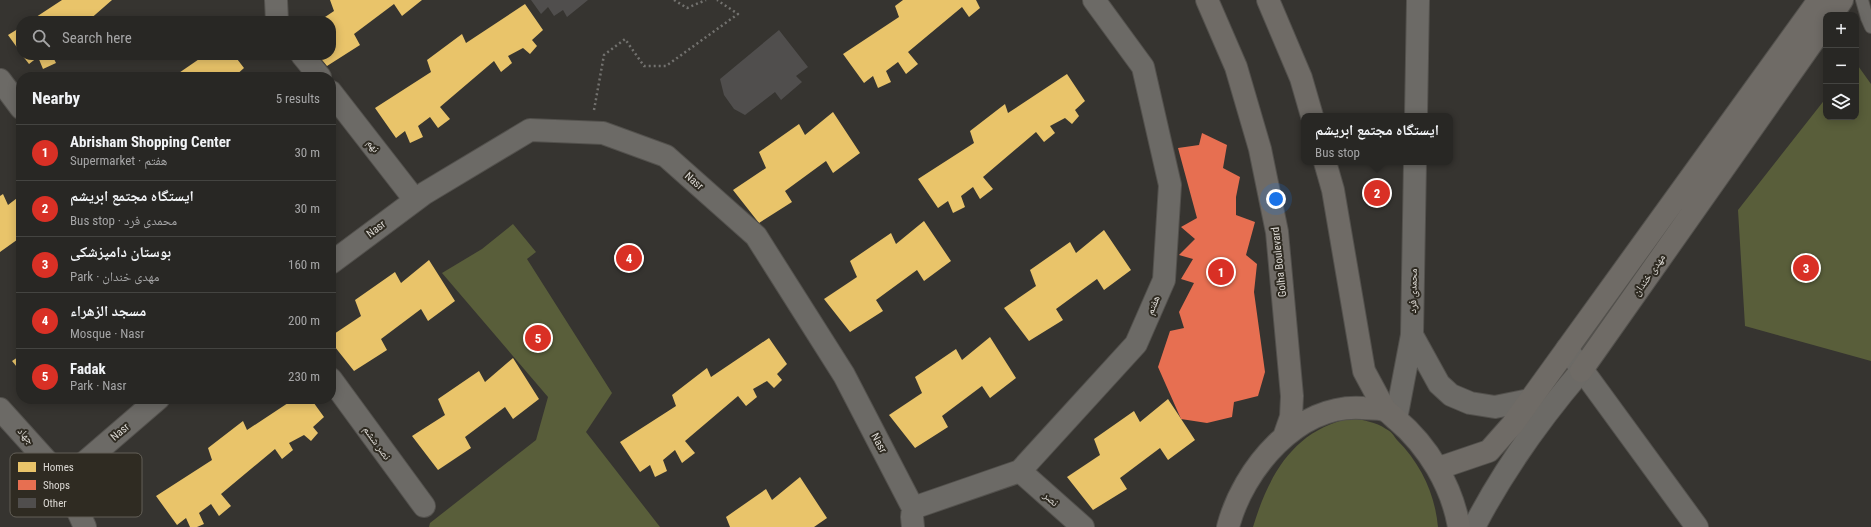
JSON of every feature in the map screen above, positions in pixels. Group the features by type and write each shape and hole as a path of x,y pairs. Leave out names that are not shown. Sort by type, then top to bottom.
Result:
{"main road":[{"name":"Golha Boulevard","path":"1207,0 1236,67 1260,149 1277,232 1292,396 1291,417 1284,437"},
{"path":"1268,0 1301,78 1311,113"},
{"name":"مهدی خندان","path":"1439,468 1489,451 1512,425 1819,0"},
{"path":"1834,12 1842,0"},
{"name":"مهدی خندان","path":"1581,371 1823,27"},
{"path":"1326,165 1333,190 1364,371 1390,415 1408,429 1439,468 1451,497 1459,527"},
{"path":"1228,527 1240,492 1254,471 1284,437 1306,422 1329,410 1355,408 1390,415"}],"street":[{"path":"276,0 277,16"},
{"name":"هفتم","path":"913,518 1020,471 1136,344 1164,280 1170,184 1143,68 1094,0"},
{"path":"1416,113 1418,0"},
{"path":"306,60 316,72"},
{"path":"0,80 16,101"},
{"name":"نهم","path":"336,98 415,200"},
{"name":"Nasr","path":"336,259 415,200 530,130 603,133 666,156 756,236 844,375 913,518"},
{"name":"محمدی فرد","path":"1390,415 1412,335 1416,165"},
{"path":"1412,335 1439,384 1451,395 1470,403 1495,407 1530,400"},
{"path":"1567,349 1581,371 1697,527"},
{"name":"مهدی خندان","path":"1474,527 1509,468 1548,409 1581,371"},
{"name":"نصر ششم","path":"336,386 424,506"},
{"name":"Nasr","path":"95,453 152,404"},
{"name":"جهاد","path":"0,409 40,453"},
{"name":"نصر","path":"1020,471 1083,527"},
{"name":"جهاد","path":"81,517 85,527"}],"lane":[{"path":"1862,0 1871,27"}],"path":[{"path":"674,0 687,8 706,0"},
{"path":"591,132 604,55 625,39 644,66 666,66 738,14 717,0"}],"green space":[{"path":"1859,67 1871,84 1871,361 1745,326 1738,210 1823,102 1823,120 1859,120"},
{"path":"513,224 536,252 527,259 612,393 586,432 660,527 429,527 430,523 536,440 548,397 442,273 482,249"},
{"path":"1351,418 1369,422 1388,430 1406,449 1420,469 1430,491 1434,503 1438,527 1253,527 1267,489 1276,472 1287,457 1299,444 1314,433 1331,424"}],"building: Homes":[{"path":"62,0 112,0 94,16 38,16"},
{"path":"330,0 422,0 402,16 394,4 354,34 360,45 327,66 322,60 336,60 336,16 326,16 334,11"},
{"path":"903,0 976,0 980,8 969,17 962,7 908,52 918,64 906,74 898,62 886,71 891,82 878,88 873,76 864,83 843,54 899,17 895,6"},
{"path":"525,4 543,30 532,40 537,46 530,54 523,48 508,56 512,63 501,72 494,61 440,107 450,119 438,128 430,117 418,126 423,137 410,143 405,131 396,138 375,108 431,72 427,60 462,34 466,43"},
{"path":"16,30 16,46 8,35"},
{"path":"26,60 34,60 29,64"},
{"path":"39,60 54,60 56,63 43,69"},
{"path":"198,60 238,60 244,68 240,72 180,72"},
{"path":"1067,74 1085,101 1075,110 1079,116 1072,124 1065,118 1050,126 1055,133 1044,142 1036,132 983,177 993,189 980,199 973,187 961,196 965,207 953,213 948,201 938,208 918,179 974,143 970,131 1005,104 1008,113"},
{"path":"833,112 860,153 833,173 826,161 785,191 792,202 759,223 733,190 766,168 759,152 799,124 805,135"},
{"path":"3,194 8,205 16,199 16,241 0,252 0,196"},
{"path":"924,221 951,261 924,281 917,270 876,300 883,311 850,332 824,299 857,277 850,261 891,233 896,244"},
{"path":"1104,230 1131,270 1104,290 1097,279 1056,309 1063,320 1029,341 1004,308 1036,286 1030,270 1070,242 1076,253"},
{"path":"429,260 455,301 428,321 421,309 381,339 387,350 354,371 336,348 336,333 361,316 355,300 395,272 401,283"},
{"path":"990,337 1016,378 990,398 982,386 942,416 948,427 915,448 889,415 922,393 915,377 956,349 962,360"},
{"path":"769,338 787,364 777,374 782,380 774,388 767,381 753,389 757,397 746,406 738,396 685,441 695,453 682,463 675,450 663,460 667,471 655,477 650,465 640,472 620,442 676,406 672,395 707,368 711,377"},
{"path":"16,358 16,366 12,361"},
{"path":"513,358 539,399 513,419 505,407 465,437 471,448 438,470 412,436 445,415 438,399 479,371 485,382"},
{"path":"1168,399 1195,440 1168,460 1160,448 1120,478 1127,489 1093,510 1067,477 1100,455 1094,439 1134,411 1140,422"},
{"path":"286,404 315,404 324,417 313,427 318,433 311,441 304,435 289,443 293,450 282,459 275,449 221,494 231,506 219,516 211,504 199,513 204,524 197,527 190,527 186,518 177,525 156,496 212,460 208,448 243,421 247,430"},
{"path":"800,477 827,518 814,527 730,527 726,517 766,489 772,500"}],"building: Shops":[{"path":"1202,133 1227,145 1223,168 1240,177 1236,197 1236,215 1255,222 1246,255 1257,264 1254,292 1265,372 1258,396 1234,402 1232,417 1207,423 1181,419 1158,367 1170,331 1184,328 1179,312 1194,283 1181,279 1193,259 1179,255 1195,239 1181,227 1197,218 1178,148 1199,145"}],"building: Other":[{"path":"531,0 588,0 567,17 563,10 554,16 548,7 541,14"},
{"path":"779,30 808,67 796,76 802,82 781,100 775,92 745,115 734,109 724,95 720,79"}],"place":[{"name":"ایستگاه مجتمع ابریشم","path":"1377,193"},
{"name":"مسجد الزهراء","path":"629,258"},
{"name":"بوستان دامپزشکی","path":"1806,268"},
{"name":"Abrisham Shopping Center","path":"1221,272"},
{"name":"Fadak","path":"538,338"}]}
